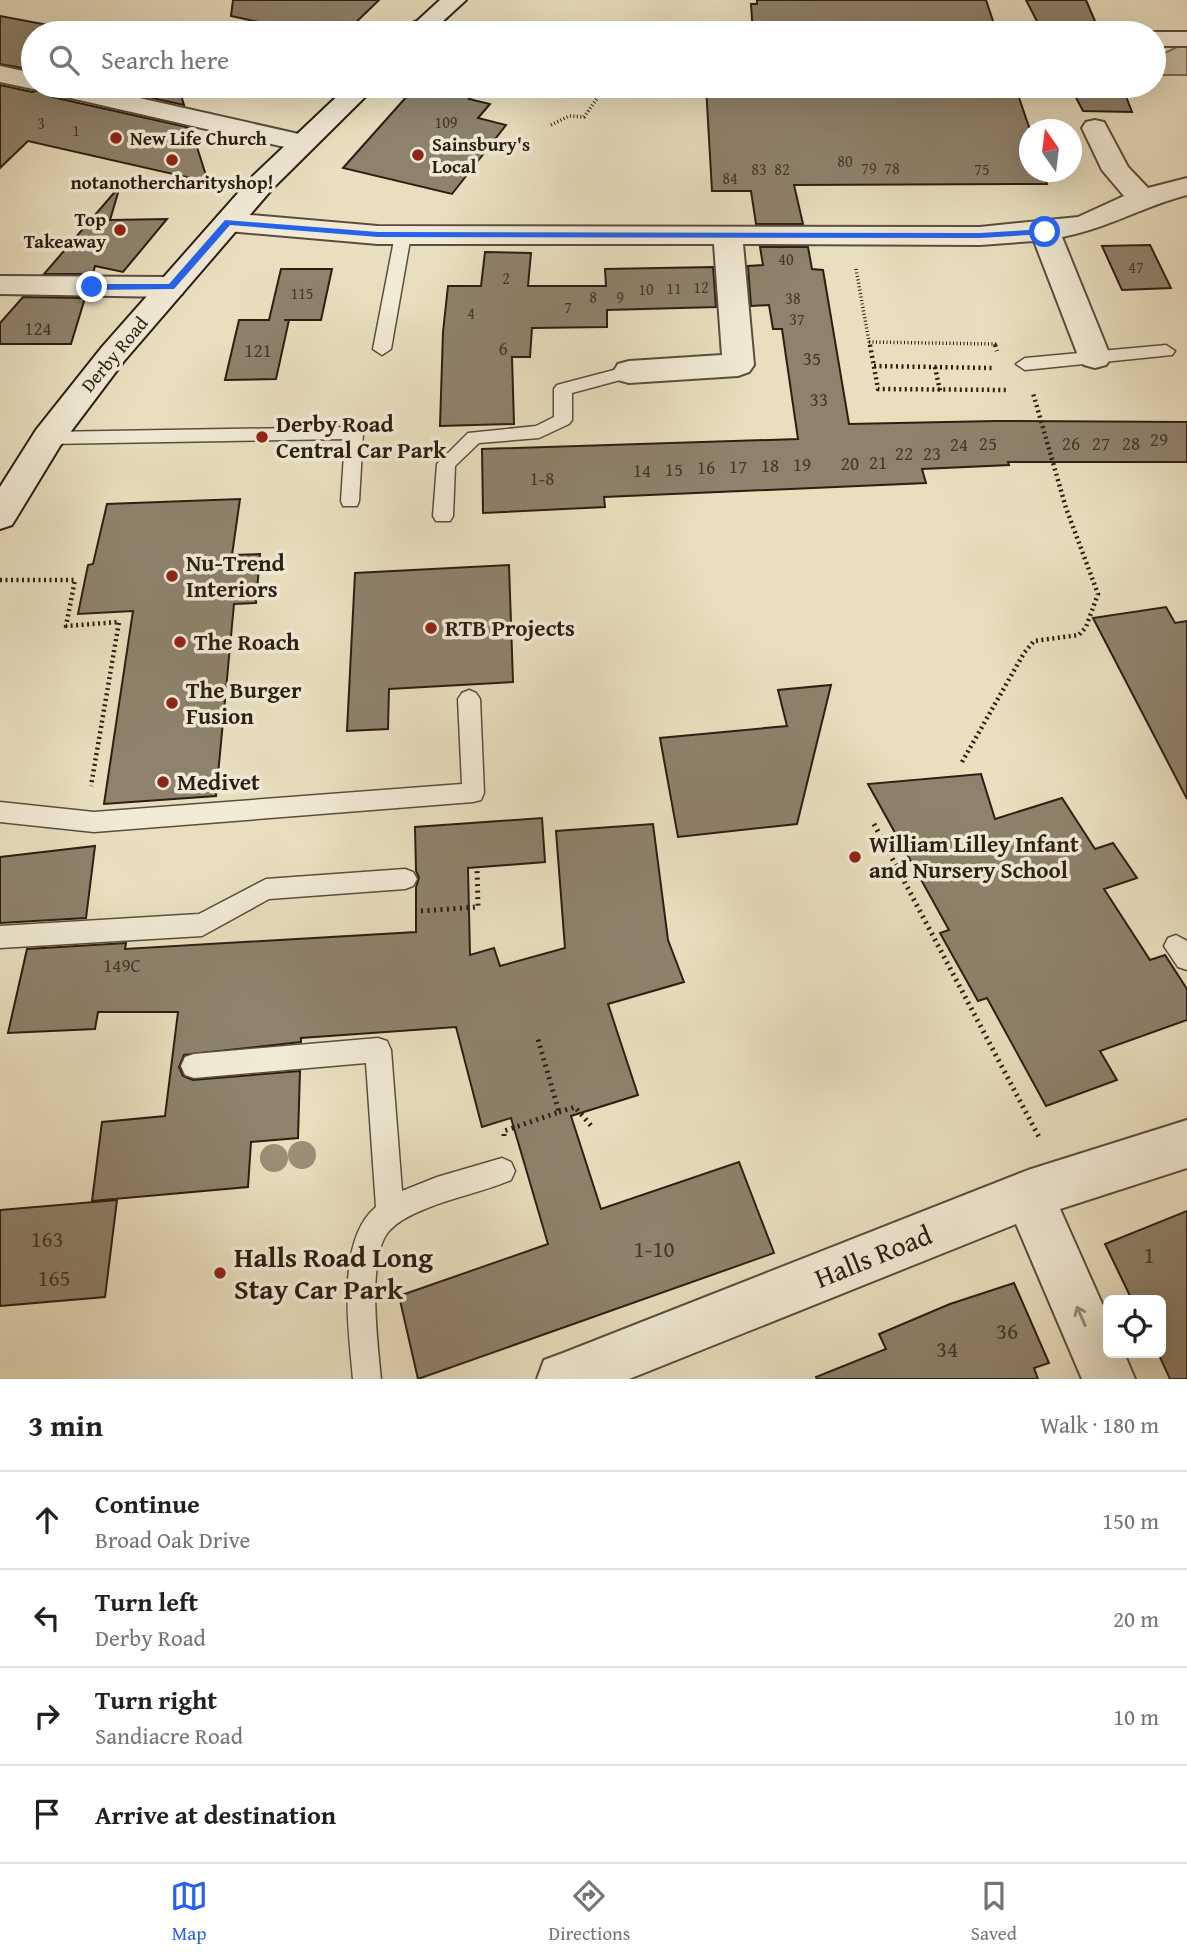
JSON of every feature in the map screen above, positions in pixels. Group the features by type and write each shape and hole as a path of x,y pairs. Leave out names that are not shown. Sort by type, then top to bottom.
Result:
{"street":[{"path":"430,21 454,0"},
{"path":"1166,39 1187,39"},
{"path":"0,74 21,78"},
{"path":"105,98 302,143"},
{"name":"Derby Road","path":"2,507 48,438 90,382 228,222 302,143 350,98"},
{"path":"1095,128 1116,170 1142,198"},
{"path":"228,222 296,230 403,235 980,236 1045,232 1085,224 1142,198 1187,186"},
{"path":"1045,232 1095,358"},
{"path":"629,372 738,365 728,234"},
{"path":"0,285 171,287"},
{"name":"Halls Road","path":"563,1379 1046,1189 1187,1144"},
{"path":"1046,1189 1109,1379"}],"lane":[{"path":"382,349 403,235"},
{"path":"1025,364 1166,351"},
{"path":"443,516 446,464 474,437 539,432 563,420 563,389 629,372"},
{"path":"48,438 354,433 350,500"},
{"path":"0,812 85,822 473,793 469,699"},
{"path":"0,937 202,925 266,889 405,879"},
{"path":"194,1066 378,1050 390,1214"},
{"path":"367,1379 361,1287 368,1245 377,1223 411,1201 502,1171"}],"path":[{"path":"551,125 569,116 584,117 597,98"},
{"path":"849,234 869,342 874,366 878,389 1008,391 995,344 869,342"},
{"path":"874,366 1001,368 1025,364 1066,508 1098,594 1086,627 1079,635 1034,641 1024,653 962,762"},
{"path":"935,367 940,391"},
{"path":"0,580 75,580 66,625 119,622 85,822"},
{"path":"874,824 1046,1189"},
{"path":"405,879 405,913 478,907 477,867"},
{"path":"537,1036 559,1112"},
{"path":"502,1171 504,1131 575,1107 593,1128"}],"shaded area":[{"path":"1179,46 1187,46 1187,75 1166,75 1166,52"}],"building":[{"path":"233,0 379,0 357,21 253,21 231,16"},
{"path":"757,0 986,0 993,21 752,21 751,4 757,4"},
{"path":"1026,0 1086,0 1095,21 1037,21"},
{"path":"0,16 27,21 21,21 21,68 0,64"},
{"path":"0,85 21,90 21,98 56,98 191,128 208,182 28,141 0,168"},
{"path":"152,98 182,98 184,105"},
{"name":"Sainsbury's Local","path":"405,98 470,98 490,104 478,118 506,125 452,194 343,168"},
{"path":"707,98 1019,98 1026,119 1019,119 1019,182 1047,184 794,185 803,224 756,224 751,191 712,191"},
{"path":"1076,98 1127,98 1132,112 1083,111"},
{"path":"120,186 110,220 167,219 123,272 95,266 93,274 44,274"},
{"path":"1150,245 1171,288 1122,290 1102,246"},
{"path":"760,247 808,247 812,269 823,270 849,424 996,421 1187,422 1187,462 1008,462 1009,465 922,469 926,483 604,497 605,507 483,513 482,449 798,439 782,329 773,329 769,305 751,306 748,266 763,265"},
{"path":"485,252 531,253 528,286 606,286 605,269 713,267 716,307 607,310 607,327 532,328 530,357 512,357 514,424 440,426 443,332 448,286 481,286"},
{"path":"281,269 332,269 321,320 289,320 276,379 225,380 239,320 269,320"},
{"path":"23,297 85,298 71,344 0,344 0,323"},
{"path":"240,499 232,555 260,554 256,603 234,604 216,796 104,804 133,611 78,614 88,565 93,564 107,504"},
{"name":"RTB Projects","path":"509,565 513,682 389,689 388,729 347,731 355,573"},
{"path":"1166,607 1175,623 1187,621 1187,799 1093,618"},
{"path":"831,685 797,824 678,837 660,738 787,726 778,690"},
{"path":"981,774 995,819 1062,798 1095,849 1113,843 1137,878 1104,889 1150,960 1165,955 1187,989 1187,1020 1100,1051 1117,1080 1046,1106 987,998 978,1001 940,933 949,930 868,784"},
{"path":"542,818 545,862 468,868 470,955 494,948 500,966 565,948 556,831 653,824 668,940 684,982 608,1004 638,1095 571,1116 601,1209 739,1162 774,1253 418,1379 399,1296 548,1244 511,1118 482,1127 456,1027 301,1038 301,1042 184,1055 179,1067 183,1076 193,1080 300,1071 298,1138 251,1142 248,1187 92,1201 102,1122 165,1116 178,1012 98,1012 95,1029 8,1033 27,949 126,943 125,949 416,932 416,887 419,878 416,871 415,827"},
{"path":"95,846 86,918 0,923 0,857"},
{"path":"117,1200 105,1297 0,1306 0,1210"},
{"path":"1187,1211 1187,1379 1170,1379 1160,1358 1166,1358 1166,1295 1130,1295 1105,1244"},
{"path":"1014,1283 1049,1363 1034,1368 1038,1379 816,1377 886,1349 879,1334 950,1304"}],"place":[{"name":"New Life Church","path":"116,138"},
{"name":"Sainsbury's Local","path":"418,155"},
{"name":"notanothercharityshop!","path":"172,160"},
{"name":"Top Takeaway","path":"120,230"},
{"name":"Derby Road Central Car Park","path":"262,437"},
{"name":"Nu-Trend Interiors","path":"172,576"},
{"name":"RTB Projects","path":"431,628"},
{"name":"The Roach","path":"180,642"},
{"name":"The Burger Fusion","path":"172,703"},
{"name":"Medivet","path":"163,782"},
{"name":"William Lilley Infant and Nursery School","path":"855,857"},
{"name":"Halls Road Long Stay Car Park","path":"220,1273"}],"route":[{"path":"92,287 171,287 228,222 259,227 378,235 520,237 728,234 980,236 1045,232"}]}
